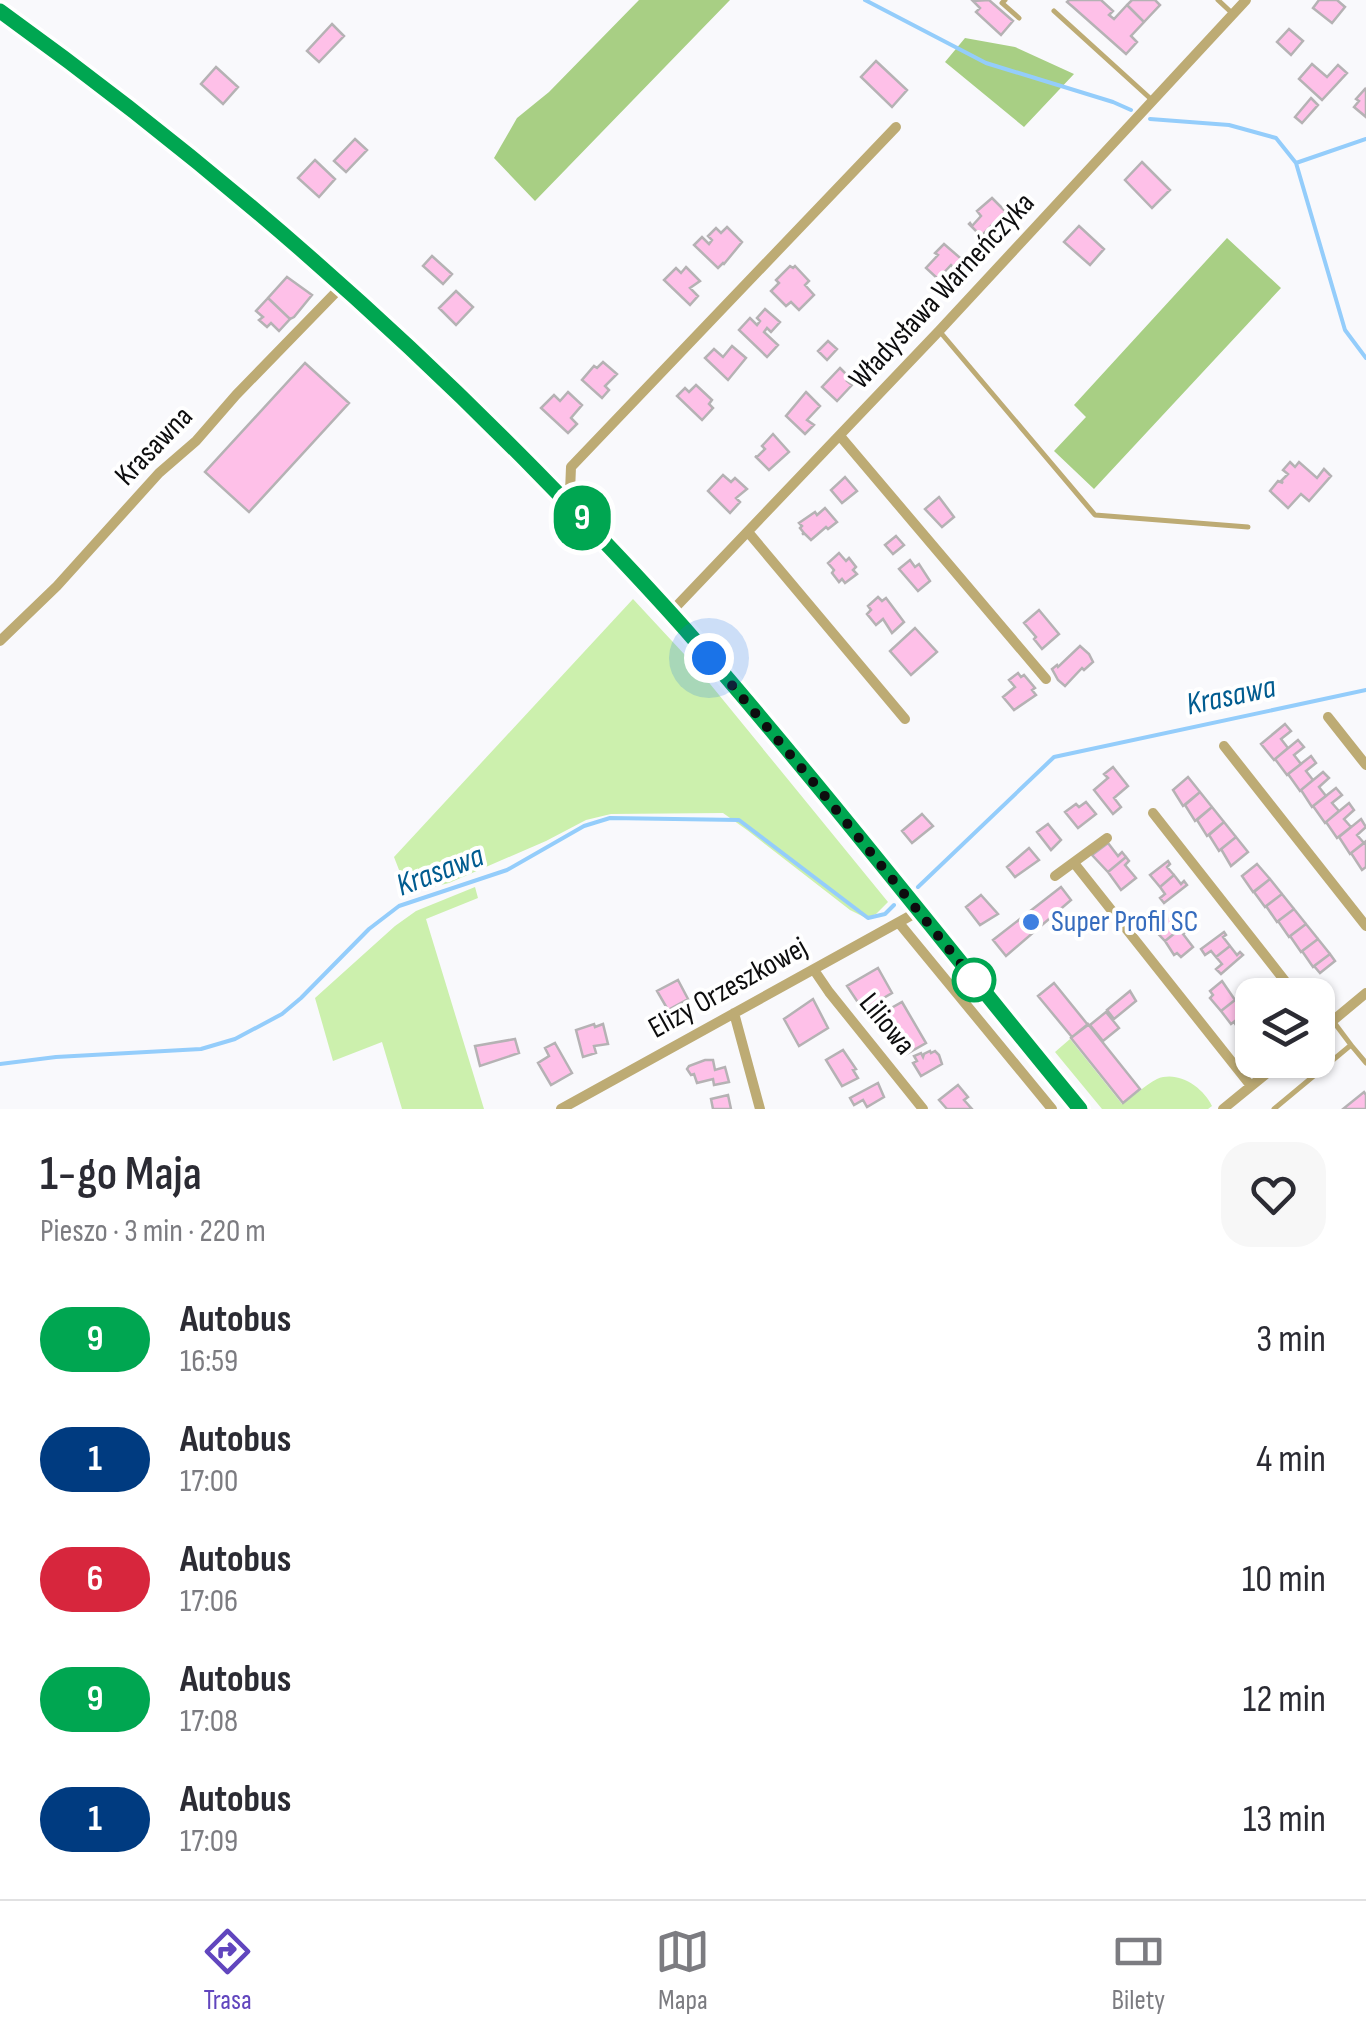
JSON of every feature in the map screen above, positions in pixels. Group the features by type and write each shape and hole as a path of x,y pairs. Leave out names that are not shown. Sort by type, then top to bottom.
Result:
{"main road":[{"path":"0,11 135,111 282,231 419,355 563,499 670,613 1080,1109"}],"street":[{"name":"Władysława Warneńczyka","path":"670,613 940,332 1246,0"},
{"path":"563,499 570,492 571,467 896,127"},
{"name":"Krasawna","path":"0,642 343,286"},
{"path":"840,436 1046,678"},
{"path":"748,532 905,719"},
{"path":"1328,717 1366,766"},
{"path":"1224,746 1366,926"},
{"path":"1153,813 1283,978"},
{"path":"1055,876 1107,838"},
{"path":"1074,862 1251,1086"},
{"name":"Elizy Orzeszkowej","path":"561,1109 918,911"},
{"path":"899,924 1052,1109"},
{"name":"Liliowa","path":"814,970 923,1109"},
{"path":"1335,1019 1366,993"},
{"path":"734,1013 760,1109"},
{"path":"1223,1109 1261,1078"}],"lane":[{"path":"1005,0 1002,3 1019,18"},
{"path":"1218,0 1233,14"},
{"path":"1054,11 1153,100"},
{"path":"940,332 1095,515 1248,527"},
{"path":"1335,1025 1366,1064"},
{"path":"1274,1109 1351,1045"}],"green space":[{"path":"639,0 730,0 535,201 494,158 517,118 549,92"},
{"path":"965,38 1015,47 1074,74 1024,127 945,62"},
{"path":"1227,238 1281,288 1094,489 1054,451 1086,417 1074,405"},
{"path":"633,599 697,668 888,902 876,914 866,918 850,910 723,813 611,814 586,820 449,883 408,893 394,857"},
{"path":"475,887 478,898 426,919 484,1109 402,1109 382,1042 333,1061 315,998 416,911"},
{"path":"1070,1039 1122,1104 1157,1079 1173,1077 1196,1087 1212,1106 1102,1109 1055,1052"}],"building":[{"path":"989,0 1013,21 1001,35 976,12 980,8 973,1"},
{"path":"1069,0 1101,0 1113,11 1109,15 1114,19 1127,5 1144,22 1131,36 1137,42 1126,54"},
{"path":"1132,0 1155,0 1160,5 1144,22 1127,5"},
{"path":"1319,0 1337,0 1345,7 1332,23 1313,8"},
{"path":"332,24 344,36 319,62 307,51"},
{"path":"1289,29 1303,41 1291,55 1277,42"},
{"path":"876,61 907,90 892,107 861,77"},
{"path":"1312,64 1327,77 1338,65 1347,73 1322,100 1299,79"},
{"path":"216,67 238,87 223,104 201,84"},
{"path":"1366,91 1366,117 1354,107"},
{"path":"1311,98 1318,105 1302,123 1295,117"},
{"path":"355,139 367,150 346,172 334,161"},
{"path":"315,160 335,179 319,197 298,178"},
{"path":"1142,162 1170,190 1152,208 1125,180"},
{"path":"992,198 1007,213 1001,218 1006,223 998,231 992,225 983,238 969,224 972,226 981,216 977,211"},
{"path":"1079,226 1104,249 1090,265 1064,242"},
{"path":"727,227 742,242 718,268 694,245 702,237 709,244 712,240 708,236 716,228 721,233"},
{"path":"944,244 966,263 958,272 951,265 938,279 926,268"},
{"path":"432,256 452,274 443,284 423,266"},
{"path":"790,266 795,266 809,281 805,285 814,295 799,310 791,302 786,306 771,291"},
{"path":"686,267 700,281 690,288 698,296 690,305 664,280 676,268 681,273"},
{"path":"287,277 312,295 290,319 268,298"},
{"path":"456,291 473,307 456,325 439,308"},
{"path":"268,298 290,319 279,331 271,323 267,327 256,311"},
{"path":"765,309 780,322 771,332 767,328 764,332 778,345 767,357 739,330 750,318 757,325 757,318"},
{"path":"828,341 837,349 827,360 818,351"},
{"path":"732,346 746,358 728,380 705,358 714,349 723,357"},
{"path":"603,362 617,374 605,386 609,390 602,398 582,380"},
{"path":"305,363 349,403 249,512 205,472"},
{"path":"840,368 852,385 837,401 822,387"},
{"path":"696,385 712,400 709,404 713,408 702,420 677,396"},
{"path":"568,392 582,405 571,418 577,424 568,433 541,408 554,395 560,401"},
{"path":"806,392 820,406 807,420 814,425 805,434 786,416"},
{"path":"773,434 789,452 769,470 755,456 765,449 762,446"},
{"path":"1290,462 1295,467 1299,462 1317,478 1324,469 1331,476 1309,501 1301,494 1288,508 1270,491 1278,481 1283,483 1288,474 1283,470"},
{"path":"723,475 731,482 735,478 747,489 736,498 740,502 730,513 708,491"},
{"path":"845,477 857,491 842,503 831,490"},
{"path":"939,497 954,517 942,527 925,509"},
{"path":"825,508 837,522 811,540 802,534 799,523"},
{"path":"896,536 904,545 893,554 885,545"},
{"path":"839,553 856,567 853,570 857,574 845,583 842,579 839,582 828,563"},
{"path":"910,560 915,567 919,564 930,581 918,591 899,569"},
{"path":"878,597 882,601 886,598 904,622 892,633 883,619 876,625 867,614 871,610 868,606"},
{"path":"1039,610 1059,634 1042,649 1024,623"},
{"path":"915,628 937,652 911,675 890,651"},
{"path":"1080,646 1093,662 1065,686 1052,669"},
{"path":"1018,673 1035,688 1032,690 1036,695 1014,710 1003,697 1015,687 1009,680"},
{"path":"1285,724 1291,731 1281,739 1288,748 1274,760 1261,744"},
{"path":"1298,740 1304,747 1294,755 1301,764 1287,775 1275,759"},
{"path":"1311,756 1316,763 1306,771 1313,780 1300,791 1288,774"},
{"path":"1113,767 1128,786 1114,798 1121,807 1113,814 1094,790 1108,778 1104,774"},
{"path":"1323,772 1329,778 1319,787 1326,796 1312,807 1301,790"},
{"path":"1188,777 1200,792 1183,806 1173,790"},
{"path":"1336,788 1342,795 1332,803 1339,811 1325,823 1313,806"},
{"path":"1200,792 1212,807 1195,821 1185,805"},
{"path":"1086,802 1096,814 1078,828 1065,812"},
{"path":"1349,803 1354,810 1344,819 1351,827 1337,838 1326,822"},
{"path":"1212,807 1224,822 1207,836 1197,820"},
{"path":"922,814 933,826 912,843 902,831"},
{"path":"1361,819 1366,827 1357,835 1364,843 1350,854 1339,837"},
{"path":"1224,822 1236,837 1219,851 1209,835"},
{"path":"1048,824 1061,840 1051,850 1037,832"},
{"path":"1236,837 1248,852 1231,866 1221,849"},
{"path":"1366,841 1366,867 1362,870 1351,853"},
{"path":"1108,843 1118,856 1122,852 1126,857 1108,872 1092,855"},
{"path":"1029,848 1039,860 1015,877 1007,867"},
{"path":"1126,857 1129,861 1125,865 1136,878 1121,890 1108,872"},
{"path":"1168,861 1167,867 1174,875 1160,887 1150,875"},
{"path":"1257,864 1270,879 1253,892 1242,876"},
{"path":"1174,875 1187,885 1164,903 1160,898 1165,894 1160,887"},
{"path":"1270,879 1282,894 1265,907 1254,892"},
{"name":"Super Profil SC","path":"1061,887 1071,900 1006,956 993,940"},
{"path":"1282,894 1294,909 1277,922 1266,906"},
{"path":"981,895 998,914 980,925 966,907"},
{"path":"1294,909 1306,924 1289,937 1278,921"},
{"path":"1165,912 1175,925 1181,920 1185,925 1165,941 1150,925"},
{"path":"1306,924 1318,939 1301,952 1290,936"},
{"path":"1185,925 1189,929 1183,934 1193,947 1181,957 1174,955 1165,941"},
{"path":"1224,932 1230,946 1216,957 1211,951 1205,955 1201,949"},
{"path":"1318,939 1330,954 1313,967 1302,951"},
{"path":"1230,946 1237,955 1243,955 1221,974 1216,969 1222,964 1216,957"},
{"path":"1330,954 1335,961 1320,973 1314,966"},
{"path":"878,968 892,993 863,1010 847,986"},
{"path":"678,980 688,999 668,1010 657,991"},
{"path":"1222,981 1235,1000 1221,1011 1210,998 1210,991"},
{"path":"1054,983 1088,1025 1072,1037 1038,996"},
{"path":"1130,991 1136,1001 1114,1019 1107,1010"},
{"path":"813,999 828,1028 799,1046 784,1019"},
{"path":"1235,1000 1235,1021 1231,1024 1221,1011"},
{"path":"902,1002 926,1043 903,1056 879,1015"},
{"path":"1106,1012 1119,1028 1103,1041 1090,1025"},
{"path":"603,1024 608,1044 594,1046 596,1053 583,1057 576,1030"},
{"path":"1088,1024 1140,1089 1123,1103 1071,1038"},
{"path":"515,1039 519,1053 480,1066 475,1046"},
{"path":"555,1043 572,1073 551,1085 538,1063 549,1056 545,1048"},
{"path":"843,1050 858,1078 842,1086 826,1060"},
{"path":"930,1051 939,1055 942,1064 921,1076 913,1063 917,1061 914,1056 921,1053 923,1057"},
{"path":"713,1060 715,1070 725,1067 729,1082 714,1085 713,1079 697,1083 687,1069"},
{"path":"878,1083 884,1097 867,1107 863,1100 854,1105 850,1098"},
{"path":"958,1085 972,1109 947,1109 939,1100"},
{"path":"1364,1092 1366,1109 1343,1109"},
{"path":"728,1095 731,1109 713,1109 711,1099"}],"waterway":[{"path":"865,0 986,63 1131,110"},
{"path":"1150,119 1229,125 1276,138 1296,163"},
{"name":"Krasawa","path":"1366,139 1296,163 1345,330 1366,358"},
{"name":"Krasawa","path":"918,887 1054,757 1366,690"},
{"name":"Krasawa","path":"0,1064 201,1049 235,1039 282,1014 369,929 399,906 507,870 584,826 610,818 739,820 868,918 885,914 894,905"}],"bus line":[{"name":"9","path":"0,11 135,111 282,231 419,355 563,499 686,630 1080,1109"}],"place":[{"name":"Super Profil SC","path":"1031,922"}],"route":[{"path":"709,658 974,980"}]}
